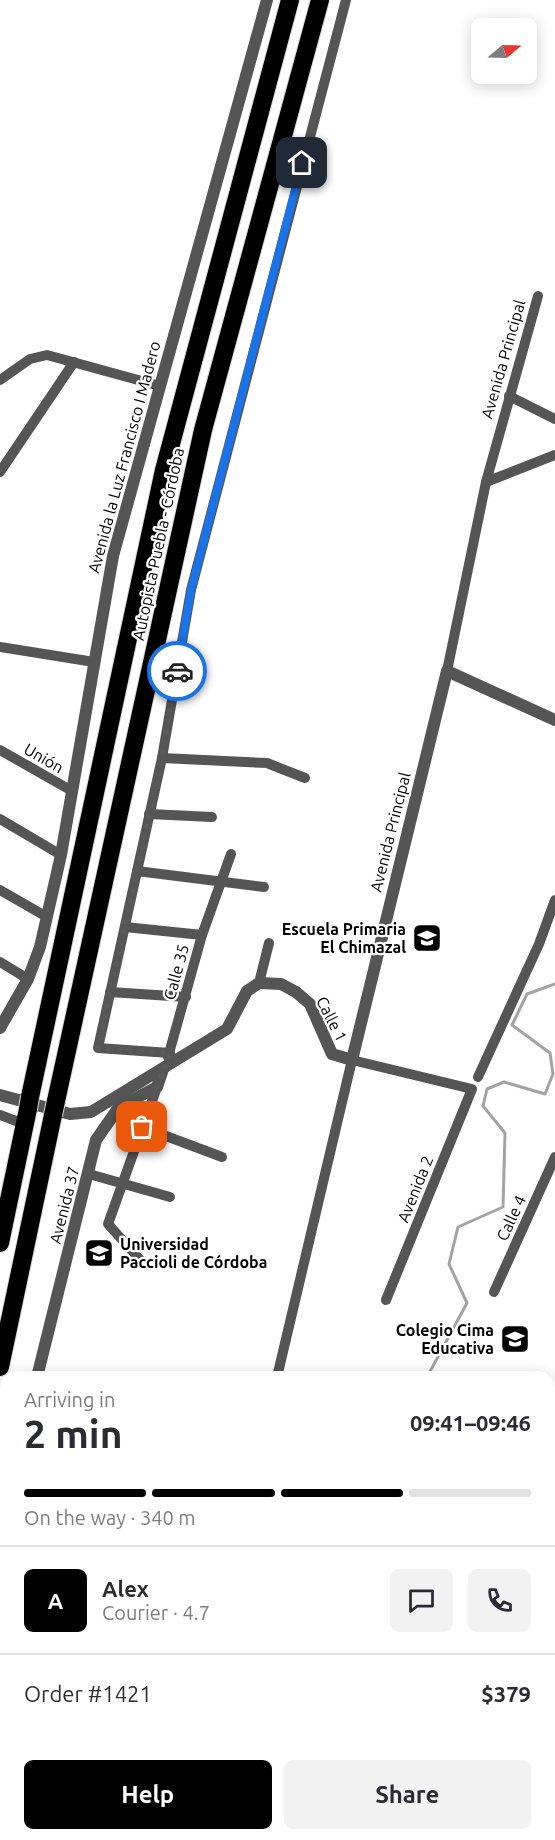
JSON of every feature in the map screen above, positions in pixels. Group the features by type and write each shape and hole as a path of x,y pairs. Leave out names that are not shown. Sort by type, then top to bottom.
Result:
{"highway":[{"name":"Autopista Puebla - Córdoba","path":"0,1243 164,470 290,0"},
{"name":"Autopista Puebla - Córdoba","path":"0,1367 203,430 320,0"}],"street":[{"name":"Avenida la Luz Francisco I Madero","path":"0,1028 28,979 47,917 61,855 113,556 267,0"},
{"path":"170,1053 98,1048 162,758 191,590 346,0"},
{"name":"Avenida Principal","path":"278,1371 447,671 486,482 538,296"},
{"path":"0,380 30,359 47,355 160,386"},
{"path":"0,472 75,362"},
{"path":"509,396 555,419"},
{"path":"486,482 555,455"},
{"path":"0,647 94,662"},
{"path":"447,671 555,720"},
{"name":"Unión","path":"0,750 72,791"},
{"path":"162,758 267,763 305,778"},
{"path":"150,814 212,817"},
{"path":"0,819 61,855"},
{"name":"Calle 35","path":"163,1069 170,1053 202,934 231,854"},
{"path":"137,871 222,884 264,887"},
{"path":"0,890 47,917"},
{"path":"478,1077 539,944 555,900"},
{"path":"125,927 202,934"},
{"path":"0,1095 80,1114 91,1112 227,1029 238,1012 247,991 259,983 269,943"},
{"path":"0,962 28,979"},
{"name":"Calle 1","path":"259,983 281,984 296,992 310,1004 332,1054 472,1089"},
{"path":"110,992 186,997"},
{"path":"143,1263 108,1227 163,1069"},
{"name":"Avenida 37","path":"39,1371 96,1140 106,1122 119,1107 157,1088"},
{"name":"Avenida 2","path":"386,1300 472,1089"},
{"path":"0,1114 27,1110"},
{"path":"142,1127 222,1157"},
{"name":"Calle 4","path":"494,1292 555,1157"},
{"path":"89,1174 170,1197"}],"waterway":[{"path":"430,1371 467,1303 449,1264 458,1227 503,1207 505,1133 483,1106 487,1089 504,1082 545,1094 553,1074 550,1053 512,1025 527,994 555,984"}],"way so far":[{"path":"142,1127 170,1053 98,1048 162,758 177,671"}],"place":[{"name":"Escuela Primaria El Chimazal","path":"427,938"},
{"name":"Universidad Paccioli de Córdoba","path":"99,1253"},
{"name":"Colegio Cima Educativa","path":"515,1339"}],"route":[{"path":"177,671 191,590 302,163"}]}
